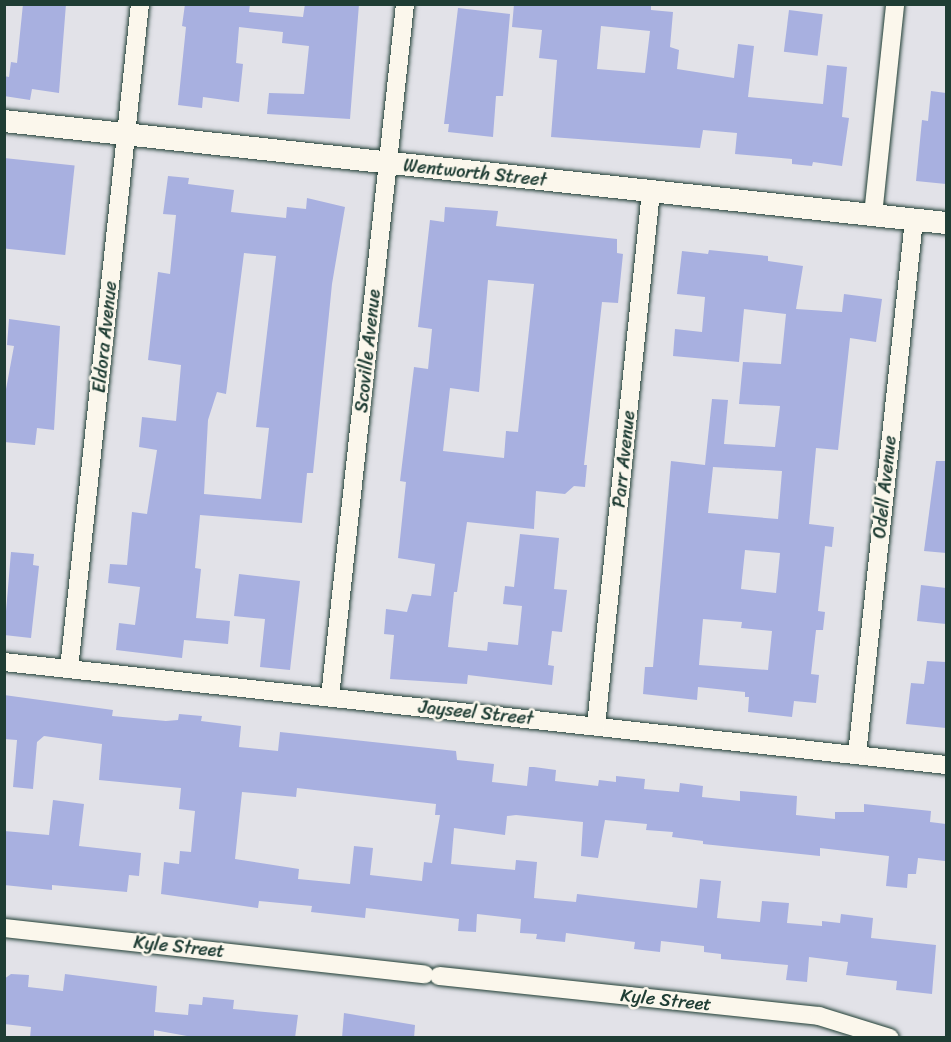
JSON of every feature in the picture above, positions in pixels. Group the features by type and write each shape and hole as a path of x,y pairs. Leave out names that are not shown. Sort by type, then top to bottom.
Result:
{"street":[{"name":"Eldora Avenue","path":"69,669 140,4"},
{"name":"Scoville Avenue","path":"330,697 405,4"},
{"path":"873,215 895,4"},
{"name":"Wentworth Street","path":"4,121 946,223"},
{"name":"Parr Avenue","path":"596,726 651,191"},
{"name":"Odell Avenue","path":"857,755 914,220"},
{"name":"Jayseel Street","path":"4,662 946,765"},
{"name":"Kyle Street","path":"4,928 819,1016 890,1038"}],"building":[{"path":"23,4 66,4 59,93 32,89 30,100 4,96 4,76 9,77 11,62 17,63"},
{"path":"185,4 250,4 249,12 303,17 305,4 359,4 350,119 267,114 269,93 304,94 309,46 282,43 283,32 239,27 236,63 243,64 239,102 203,97 202,108 178,105 186,27 182,26"},
{"path":"514,4 651,4 651,10 673,12 670,47 679,50 677,69 734,78 738,44 754,46 748,97 823,104 827,65 847,67 842,117 849,118 842,166 813,162 812,166 792,164 792,159 735,154 737,133 703,130 700,148 551,137 557,60 539,58 542,30 512,27","holes":["601,26 650,31 645,73 597,69"]},
{"path":"458,8 510,14 503,96 496,96 493,137 448,132 449,124 444,124"},
{"path":"789,10 823,14 818,56 784,52"},
{"path":"931,91 946,93 946,184 916,181 922,120 928,121"},
{"path":"4,158 75,165 65,255 4,248"},
{"path":"168,176 189,178 188,184 234,190 231,212 286,218 287,207 306,209 307,198 345,207 332,284 313,473 307,473 302,523 200,515 195,568 201,569 196,618 230,621 228,644 184,640 182,658 116,650 119,623 135,625 140,587 108,583 110,564 127,565 132,512 147,514 157,450 139,447 142,417 176,421 181,365 148,360 158,272 170,274 176,215 163,214","holes":["244,253 276,256 256,427 269,428 261,499 204,494 208,420 217,392 226,394"]},
{"path":"445,207 498,211 496,226 617,239 617,253 623,254 618,303 602,302 584,465 587,465 585,487 574,486 565,494 536,491 534,529 467,522 457,592 454,592 448,647 487,651 488,642 518,645 522,606 503,604 505,586 514,587 520,534 559,538 554,589 567,590 562,632 552,631 548,665 554,666 552,685 468,675 467,684 390,679 394,635 384,634 386,609 407,612 412,594 431,596 435,564 398,558 406,482 400,481 414,367 428,369 432,329 418,327 430,220 444,222","holes":["488,280 534,284 518,432 506,431 504,458 443,451 450,388 479,392"]},
{"path":"709,250 768,256 768,261 803,266 796,309 842,312 844,294 882,299 876,342 850,338 838,450 816,448 809,524 834,527 832,547 825,546 818,611 825,612 823,630 816,630 811,674 819,675 816,703 794,701 792,717 748,712 749,697 745,697 745,692 698,687 697,700 643,694 645,667 653,667 671,461 705,465 712,399 728,400 724,444 775,447 780,406 739,404 743,362 781,364 786,314 744,309 739,362 673,356 675,329 702,332 705,297 677,294 682,251 708,254","holes":["713,467 782,471 778,519 708,513","745,550 780,553 776,593 741,589","703,619 742,622 741,628 772,631 768,670 699,665"]},
{"path":"9,319 60,326 54,430 37,428 35,445 4,442 4,400 14,346 7,345"},
{"path":"936,461 946,461 946,553 924,551"},
{"path":"11,552 34,554 33,565 39,566 31,638 4,635"},
{"path":"239,574 300,581 290,670 260,667 265,619 234,616"},
{"path":"921,585 946,588 946,624 917,621"},
{"path":"927,661 946,662 946,728 906,724 911,683 924,684"},
{"path":"4,695 113,710 112,716 166,721 178,720 179,714 202,716 201,721 241,726 239,747 278,751 280,732 456,751 457,760 494,764 492,782 527,786 529,767 534,767 556,770 555,781 598,786 599,780 616,782 616,776 645,779 644,789 679,792 680,783 703,786 702,797 740,801 740,791 797,796 796,815 835,819 835,812 864,812 864,804 931,811 930,822 946,824 945,861 918,858 916,874 908,874 907,888 886,886 889,856 820,848 820,856 703,844 703,841 672,837 673,832 646,830 647,824 605,820 598,858 581,856 583,822 516,815 507,816 505,835 454,828 451,864 515,870 516,860 537,862 534,898 576,902 577,894 697,908 700,879 721,881 717,918 760,922 762,901 789,903 787,923 822,926 822,921 840,923 841,914 873,918 871,938 936,945 932,994 896,990 897,981 846,975 848,962 809,957 807,982 786,980 788,965 721,959 721,954 704,952 704,946 661,941 660,952 634,949 635,942 566,933 565,942 536,939 537,934 520,933 521,919 477,914 476,932 458,931 459,919 366,908 365,918 311,912 312,906 259,901 258,908 161,894 164,862 179,864 180,851 191,852 195,811 179,809 181,788 99,780 102,744 44,736 37,742 33,789 13,787 17,740 4,739","holes":["297,788 436,804 435,815 440,815 432,863 424,862 422,881 370,875 373,848 354,846 350,884 298,879 299,869 235,859 242,792 296,797"]},
{"path":"53,800 84,804 79,846 141,853 139,876 129,875 127,892 52,885 52,890 4,885 4,831 49,835"},
{"path":"11,974 29,975 28,987 63,991 65,974 157,986 155,1012 188,1015 189,1004 202,1005 203,997 234,1000 233,1009 298,1015 295,1038 198,1038 154,1030 154,1038 30,1038 31,1027 4,1024 4,979"},
{"path":"344,1013 415,1025 414,1038 342,1038"}]}
